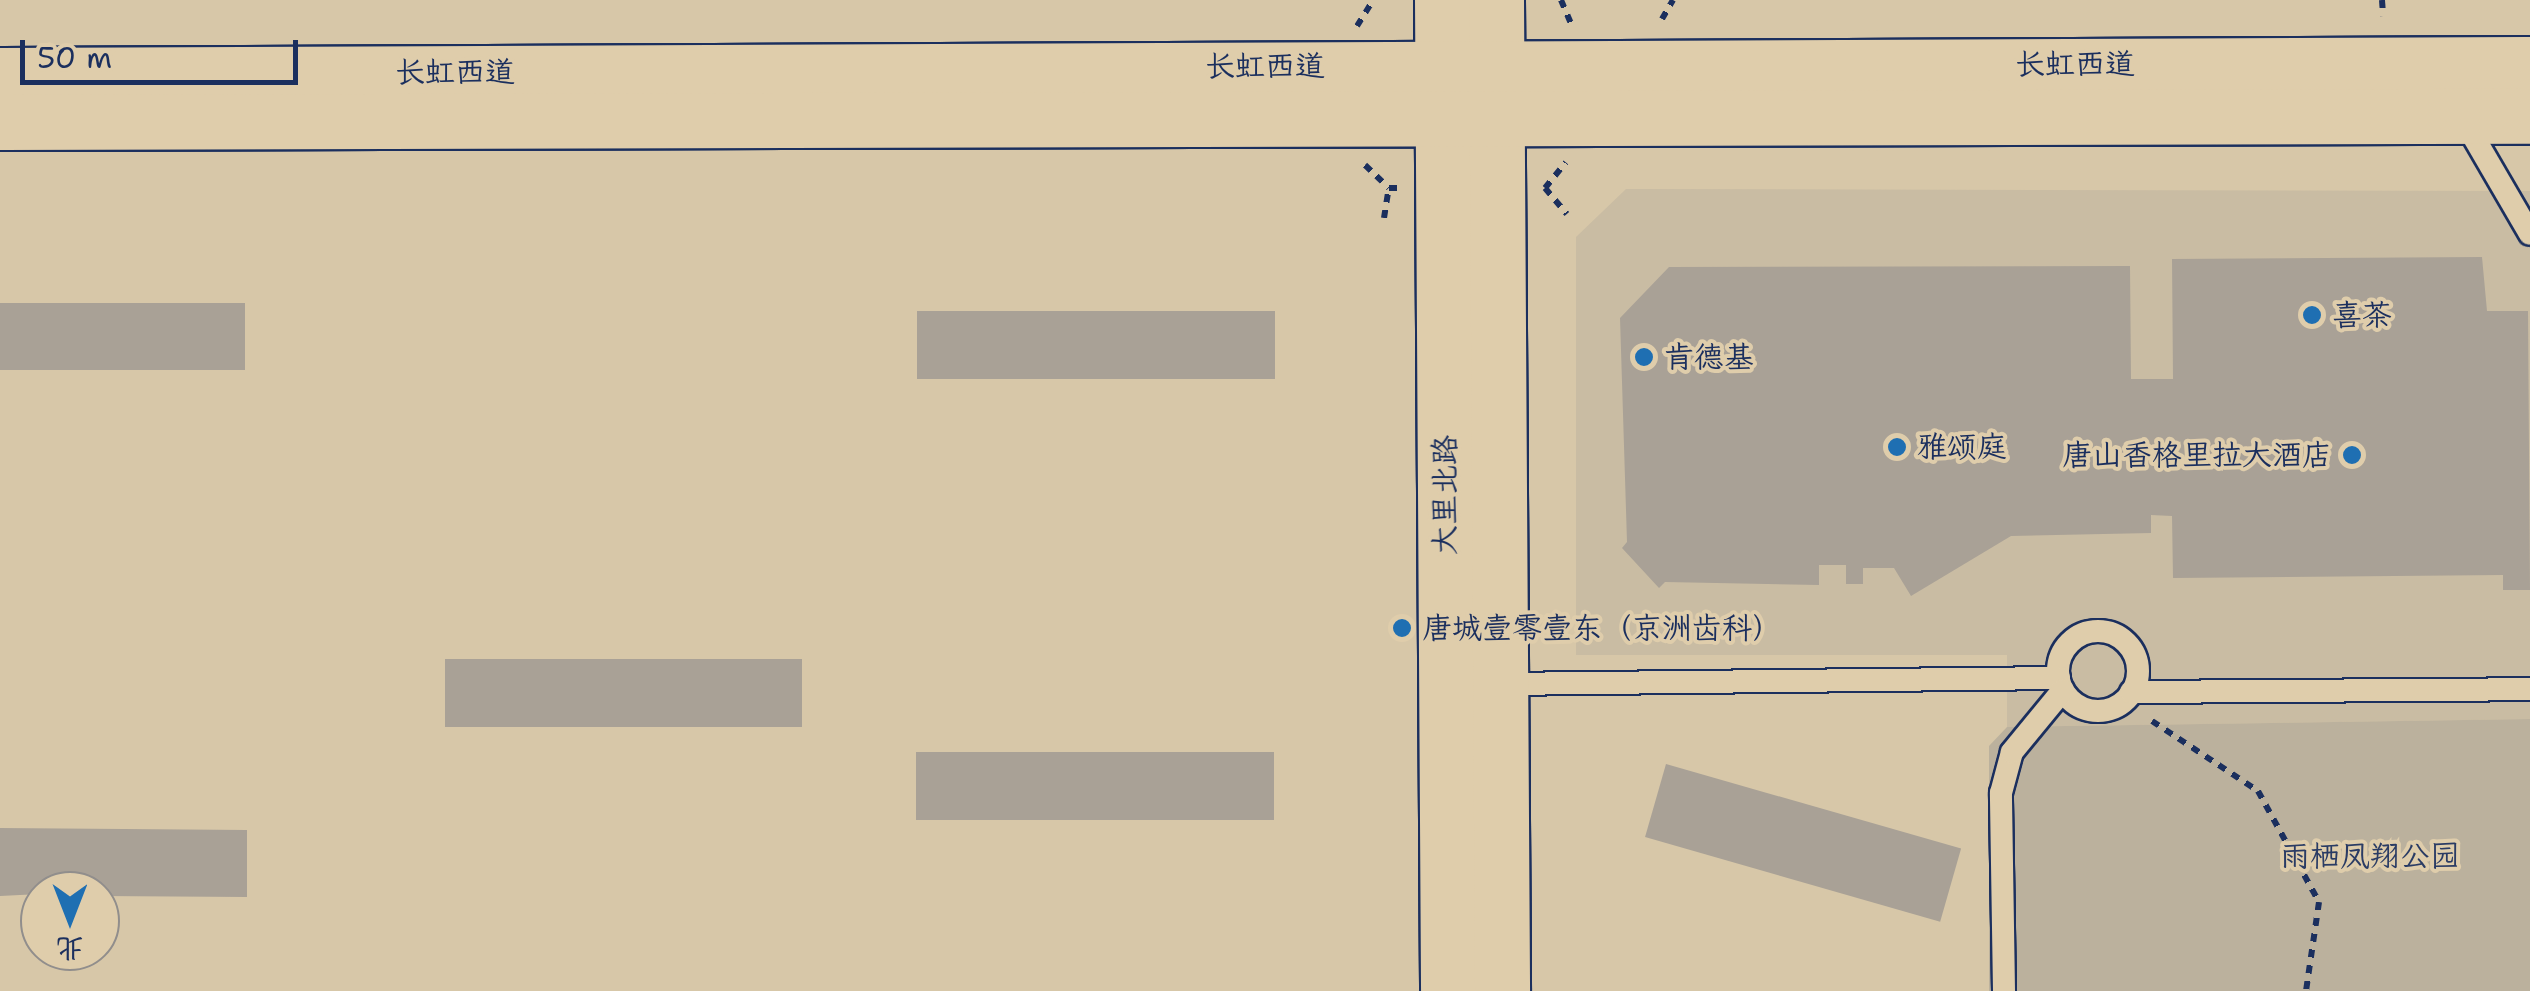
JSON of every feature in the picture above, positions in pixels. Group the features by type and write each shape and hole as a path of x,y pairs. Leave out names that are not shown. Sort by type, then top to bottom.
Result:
{"main road":[{"name":"大里北路","path":"1442,0 1495,120 1502,991"},
{"name":"大里北路","path":"1448,991 1441,120 1496,0"},
{"name":"长虹西道","path":"0,75 1469,65 2530,64"},
{"name":"长虹西道","path":"0,122 2530,116"}],"lane":[{"path":"2462,117 2530,234"},
{"path":"2004,991 2001,792 2012,752 2061,684 2070,642 2105,632 2135,655 2136,703"},
{"path":"1500,684 2061,684 2097,711 2122,703 2530,689"}],"path":[{"path":"1662,19 1673,0"},
{"path":"2382,0 2383,16"},
{"path":"1384,218 1390,188"},
{"path":"1545,188 1567,214"},
{"path":"2136,703 2258,791 2319,902 2306,991"}],"shaded area":[{"name":"雅颂庭","path":"1626,189 2530,191 2530,719 2007,727 2007,655 1576,655 1576,237"}],"green space":[{"name":"雨栖凤翔公园","path":"2530,719 2530,991 1989,991 1989,746 2007,727"}],"building":[{"path":"2482,257 2487,311 2528,311 2530,590 2503,590 2503,575 2173,578 2172,516 2151,515 2151,533 2011,536 1911,596 1894,568 1863,568 1863,584 1846,584 1846,565 1819,565 1819,585 1665,582 1659,588 1622,548 1627,542 1620,318 1669,267 2130,266 2131,379 2173,379 2172,259"},
{"path":"0,303 245,303 245,370 0,370"},
{"path":"917,311 1275,311 1275,379 917,379"},
{"path":"445,659 802,659 802,727 445,727"},
{"path":"916,752 1274,752 1274,820 916,820"},
{"path":"1666,764 1961,849 1940,922 1645,837"},
{"path":"0,828 247,830 247,897 120,896 120,871 20,871 20,895 0,896"}],"place":[{"name":"喜茶","path":"2312,315"},
{"name":"肯德基","path":"1644,357"},
{"name":"雅颂庭","path":"1897,447"},
{"name":"唐山香格里拉大酒店","path":"2352,455"},
{"name":"唐城壹零壹东（京洲齿科）","path":"1402,628"}]}
